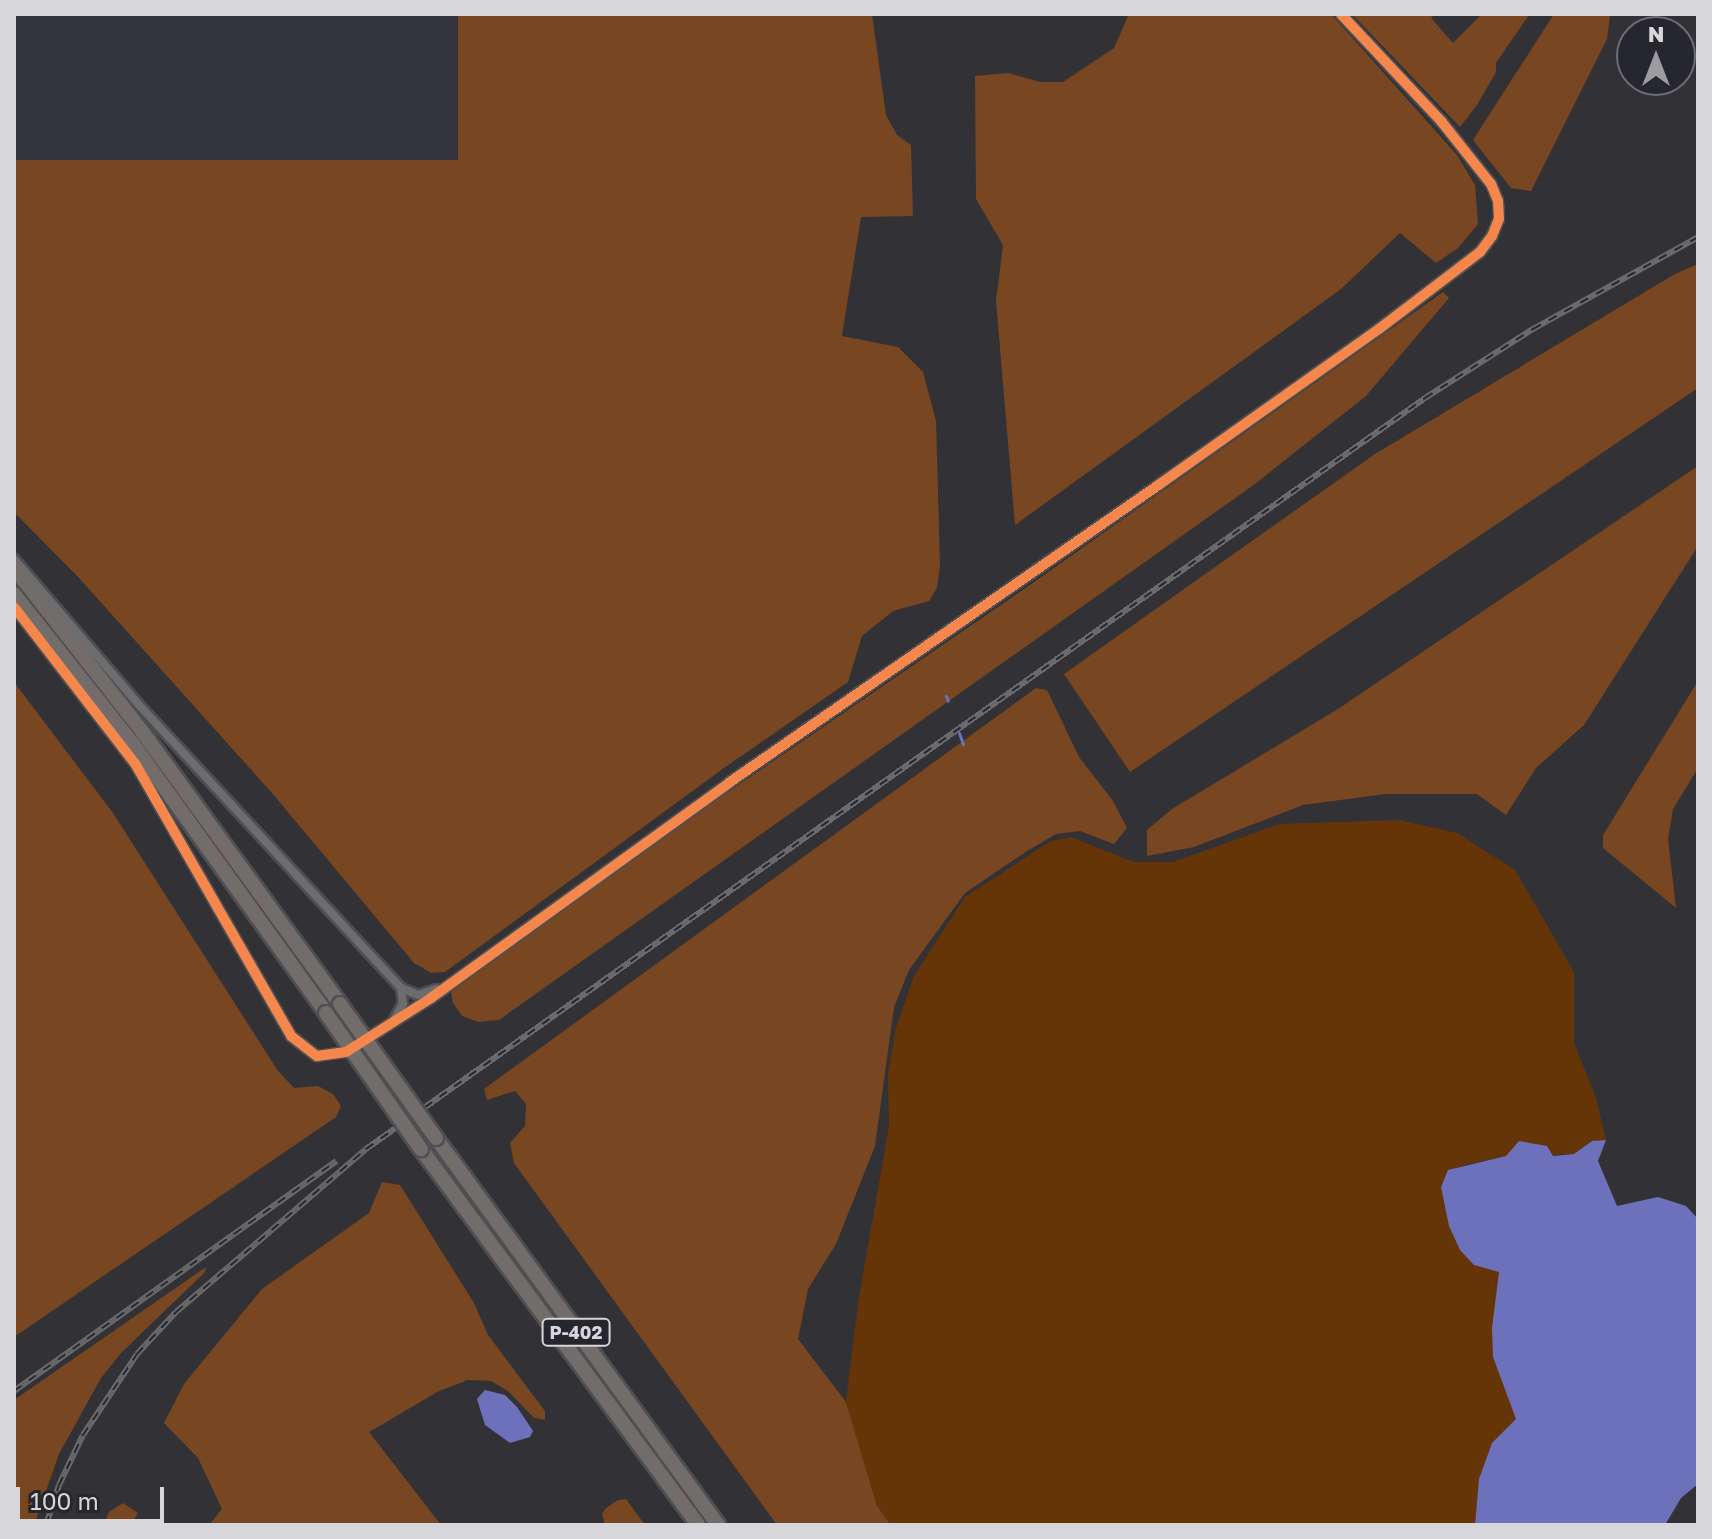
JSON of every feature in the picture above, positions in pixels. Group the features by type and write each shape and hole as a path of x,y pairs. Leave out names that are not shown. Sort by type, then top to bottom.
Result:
{"main road":[{"name":"Р-402","path":"14,568 144,734 718,1525"},
{"name":"Р-402","path":"14,594 133,744 421,1149 698,1525"}],"street":[{"path":"14,607 136,765 291,1036 309,1053 329,1057 346,1052 381,1032 730,782 1281,399 1480,252 1492,236 1499,219 1498,201 1491,184 1435,114 1341,14"},
{"path":"14,559 140,706 401,988 425,994 468,970"},
{"path":"381,1032 401,1009 401,988"}],"shaded area":[{"path":"14,14 458,14 458,160 14,160"},
{"path":"458,14 872,14 886,115 897,135 911,145 913,216 861,217 842,336 898,347 923,372 936,421 940,565 937,588 929,601 893,611 862,636 848,682 724,768 445,972 431,973 414,963 272,793 79,578 14,512 14,160 458,160"},
{"path":"1129,14 1331,14 1457,155 1475,185 1478,224 1458,248 1436,263 1400,233 1341,289 1015,525 996,301 1003,245 976,199 975,76 1008,73 1040,82 1063,82 1114,48"},
{"path":"1352,14 1435,14 1431,18 1453,43 1482,14 1529,15 1496,63 1496,72 1477,105 1460,127"},
{"path":"1554,14 1610,14 1607,39 1531,191 1511,188 1473,140"},
{"path":"1698,264 1698,388 1130,772 1064,674 1375,454 1675,274"},
{"path":"1443,292 1449,298 1366,396 1255,484 499,1020 479,1022 462,1016 453,1003 451,992 622,865 1030,585"},
{"path":"1698,466 1698,546 1584,725 1536,768 1506,815 1477,794 1385,794 1303,805 1194,847 1147,856 1147,830 1172,809 1338,709"},
{"path":"1698,681 1698,768 1673,809 1668,839 1676,908 1603,848 1603,835"},
{"path":"14,682 113,813 278,1071 294,1088 318,1086 333,1094 341,1106 336,1117 14,1337"},
{"path":"1036,688 1047,690 1079,757 1113,801 1127,828 1114,844 1080,831 1056,834 1027,851 965,893 909,970 894,1007 875,1146 836,1244 808,1289 798,1339 846,1402 877,1506 891,1525 777,1525 514,1163 510,1143 525,1126 526,1104 515,1091 487,1100 484,1089"},
{"path":"1399,820 1457,833 1515,870 1574,972 1574,1043 1596,1098 1606,1140 1592,1141 1574,1154 1506,1156 1469,1164 1449,1170 1441,1187 1474,1265 1499,1271 1516,1419 1479,1479 1475,1525 891,1525 877,1506 846,1402 858,1303 889,1126 888,1073 896,1028 914,976 965,897 1051,841 1071,837 1134,862 1173,862 1280,824"},
{"path":"382,1182 400,1185 474,1303 488,1335 545,1411 545,1420 534,1418 508,1391 491,1381 468,1380 439,1391 369,1432 441,1525 209,1525 222,1509 198,1458 164,1423 184,1384 262,1289 369,1213"},
{"path":"206,1267 205,1272 121,1353 101,1378 59,1454 34,1525 14,1525 14,1400"},
{"path":"626,1499 645,1525 605,1525 602,1514 606,1508"},
{"path":"123,1503 138,1513 131,1525 103,1525 109,1512"}],"water":[{"path":"1606,1140 1598,1161 1617,1206 1658,1197 1686,1206 1698,1219 1698,1484 1681,1498 1665,1525 1475,1525 1479,1479 1492,1443 1516,1419 1493,1357 1492,1328 1499,1272 1474,1265 1460,1250 1449,1226 1441,1187 1448,1170 1506,1156 1519,1141 1547,1146 1553,1156 1574,1154 1592,1141"},
{"path":"485,1390 505,1395 517,1407 533,1431 530,1437 510,1443 485,1425 477,1399"}],"waterway":[{"path":"946,696 948,701"},
{"path":"959,733 963,744"}],"railway":[{"path":"46,1525 59,1485 83,1435 137,1354 176,1312 366,1149 1425,398 1533,329 1698,237"},
{"path":"14,1391 336,1161"}],"cycle path":[{"path":"14,607 136,765 291,1036 317,1056 346,1052 431,998 730,782 1160,484 1379,329 1480,252 1492,236 1499,219 1498,201 1491,184 1441,121 1341,14"}]}
